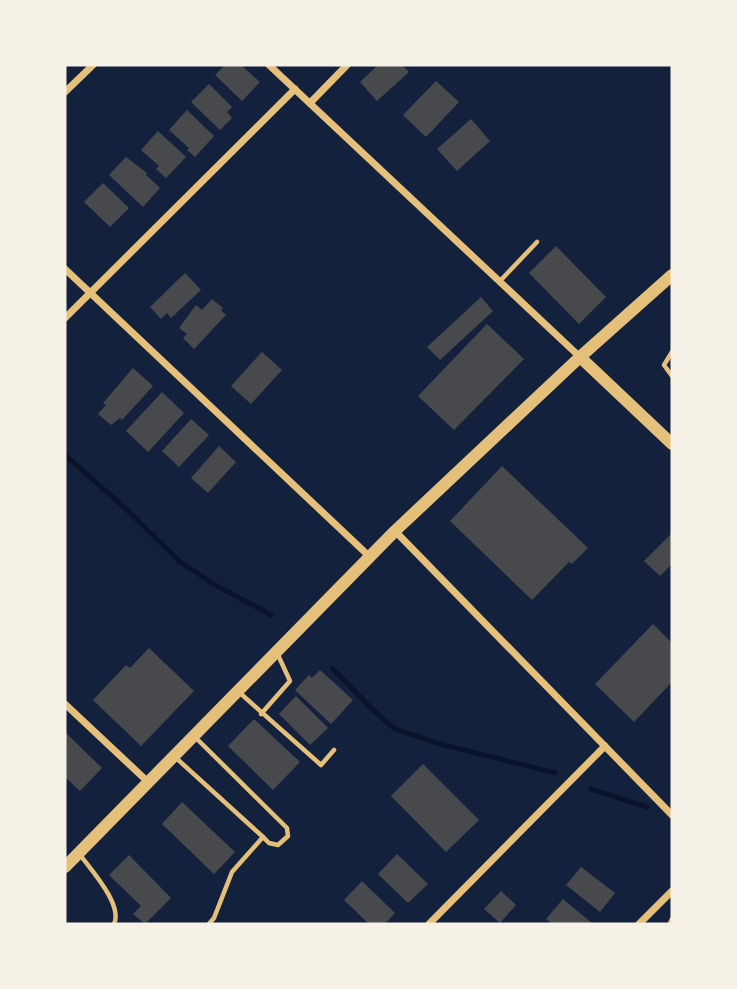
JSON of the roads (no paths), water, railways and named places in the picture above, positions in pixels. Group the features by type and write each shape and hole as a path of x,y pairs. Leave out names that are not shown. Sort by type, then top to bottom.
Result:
{"main road":[{"path":"65,867 395,531 580,357 670,281"},
{"path":"580,357 669,436"}],"street":[{"path":"65,92 93,65"},
{"path":"269,65 580,357"},
{"path":"310,103 347,65"},
{"path":"65,318 295,89"},
{"path":"65,270 370,557"},
{"path":"395,531 672,816"},
{"path":"65,704 147,781"},
{"path":"429,924 605,746"},
{"path":"639,924 672,891"}],"lane":[{"path":"500,281 537,242"},
{"path":"672,352 664,365 672,376"},
{"path":"261,714 290,681 276,651"},
{"path":"237,690 321,765 334,750"},
{"path":"173,755 269,843 278,845 288,836 287,828 192,735"},
{"path":"209,924 214,918 232,872 263,837"},
{"path":"79,853 102,883 114,906 114,924"}],"waterway":[{"path":"65,455 124,507 180,562 217,586 271,615"},
{"path":"333,669 395,729 444,745 555,773"},
{"path":"591,789 647,807"}]}
